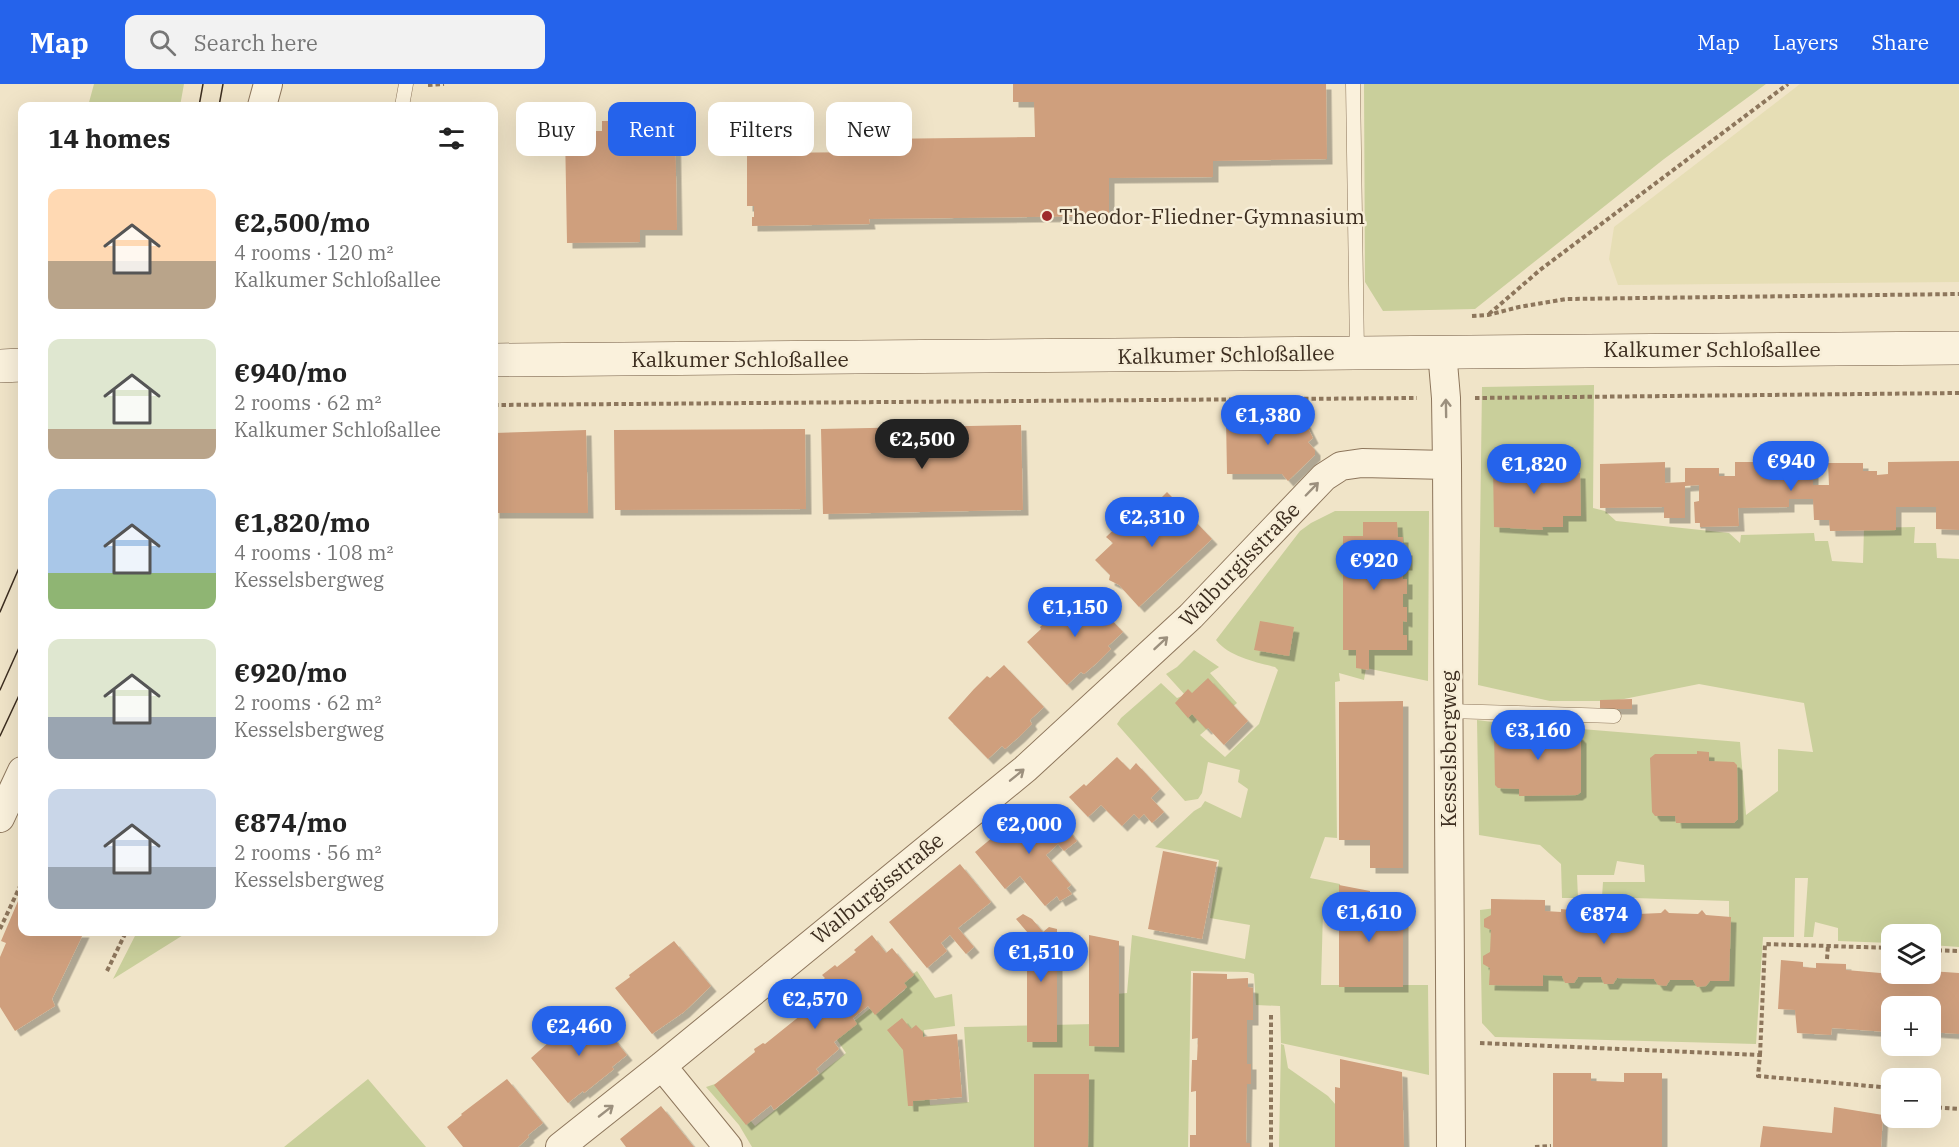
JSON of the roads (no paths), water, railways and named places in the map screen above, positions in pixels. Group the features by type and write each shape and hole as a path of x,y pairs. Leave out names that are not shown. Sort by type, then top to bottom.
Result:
{"main road":[{"name":"Kalkumer Schloßallee","path":"498,360 1959,348"},
{"path":"0,366 18,366"}],"street":[{"path":"263,102 268,84"},
{"name":"Kesselsbergweg","path":"1442,351 1446,398 1447,465 1451,1147"},
{"name":"Walburgisstraße","path":"560,1147 1025,768 1191,616 1324,477 1341,466 1362,463 1447,465"},
{"path":"0,818 18,780"},
{"path":"662,1066 728,1147"}],"lane":[{"path":"403,102 406,84"},
{"path":"1353,84 1357,352"},
{"path":"1448,711 1614,716"}],"tram line":[{"path":"200,102 203,84"},
{"path":"220,102 223,84"},
{"path":"0,612 18,570"},
{"path":"0,690 18,650"},
{"path":"0,736 18,698"}],"place":[{"name":"Theodor-Fliedner-Gymnasium","path":"1047,216"}]}
